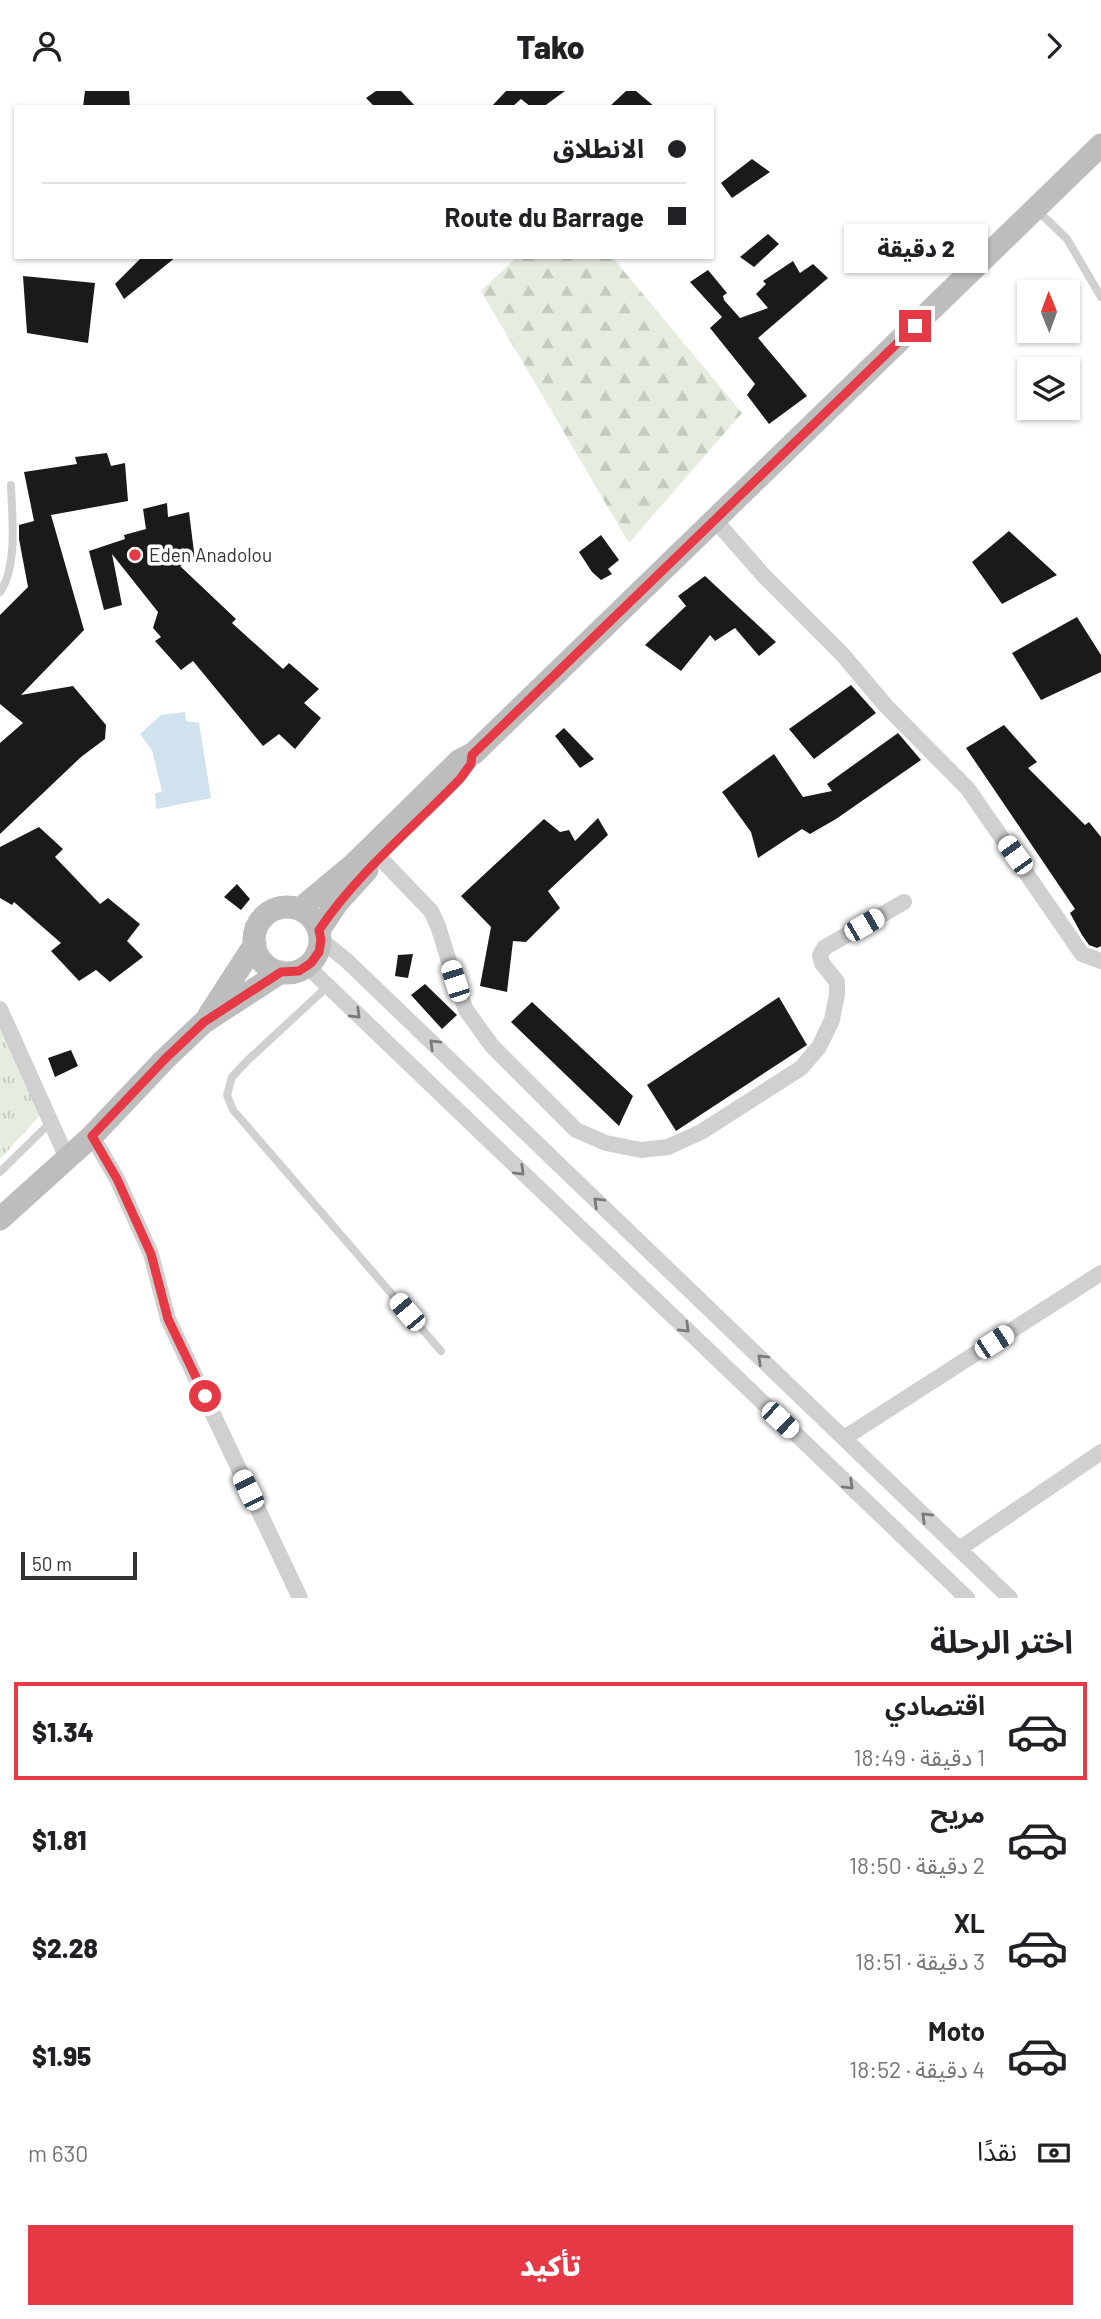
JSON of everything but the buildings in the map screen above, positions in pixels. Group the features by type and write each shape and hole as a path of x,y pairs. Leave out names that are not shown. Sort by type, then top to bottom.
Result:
{"main road":[{"path":"300,909 369,850 459,761 472,755 1101,145"},
{"path":"320,935 347,891 460,779 471,764 472,755"},
{"path":"277,908 300,909 312,917 320,935 319,952 299,971 281,972 263,963 255,944 258,924 265,915 277,908"},
{"path":"204,1022 255,944"},
{"path":"0,1219 92,1136 204,1022 281,972"}],"street":[{"path":"714,519 764,576 843,655 886,706 968,789 1082,954 1101,961"},
{"path":"380,858 431,911 467,1010 492,1046 576,1130 606,1143 641,1150 668,1147 701,1132 802,1067 819,1047 832,1020 837,994 836,982 822,963 821,955 824,949 904,902"},
{"path":"320,935 1010,1598"},
{"path":"307,966 967,1598"},
{"path":"0,1009 67,1158"},
{"path":"92,1136 117,1179 151,1254 168,1319 300,1598"},
{"path":"844,1438 1101,1273"},
{"path":"959,1549 1101,1452"}],"lane":[{"path":"1036,209 1067,239 1101,297"},
{"path":"0,592 8,576 11,558 11,485"},
{"path":"327,987 232,1077 226,1095 233,1110 441,1351"},
{"path":"0,1172 51,1122"}],"green space":[{"path":"515,259 614,259 742,413 629,543 481,291"},
{"path":"0,1017 44,1111 0,1159"}],"water":[{"path":"185,712 186,721 199,723 211,798 156,809 155,794 162,791 152,750 140,734 161,715"}],"place":[{"name":"Eden Anadolou","path":"135,555"}],"route":[{"path":"205,1396 168,1319 151,1254 117,1179 92,1136 204,1022 281,972 299,971 311,963 319,952 319,930 337,903 362,874 460,779 471,764 472,755 915,326"}]}
